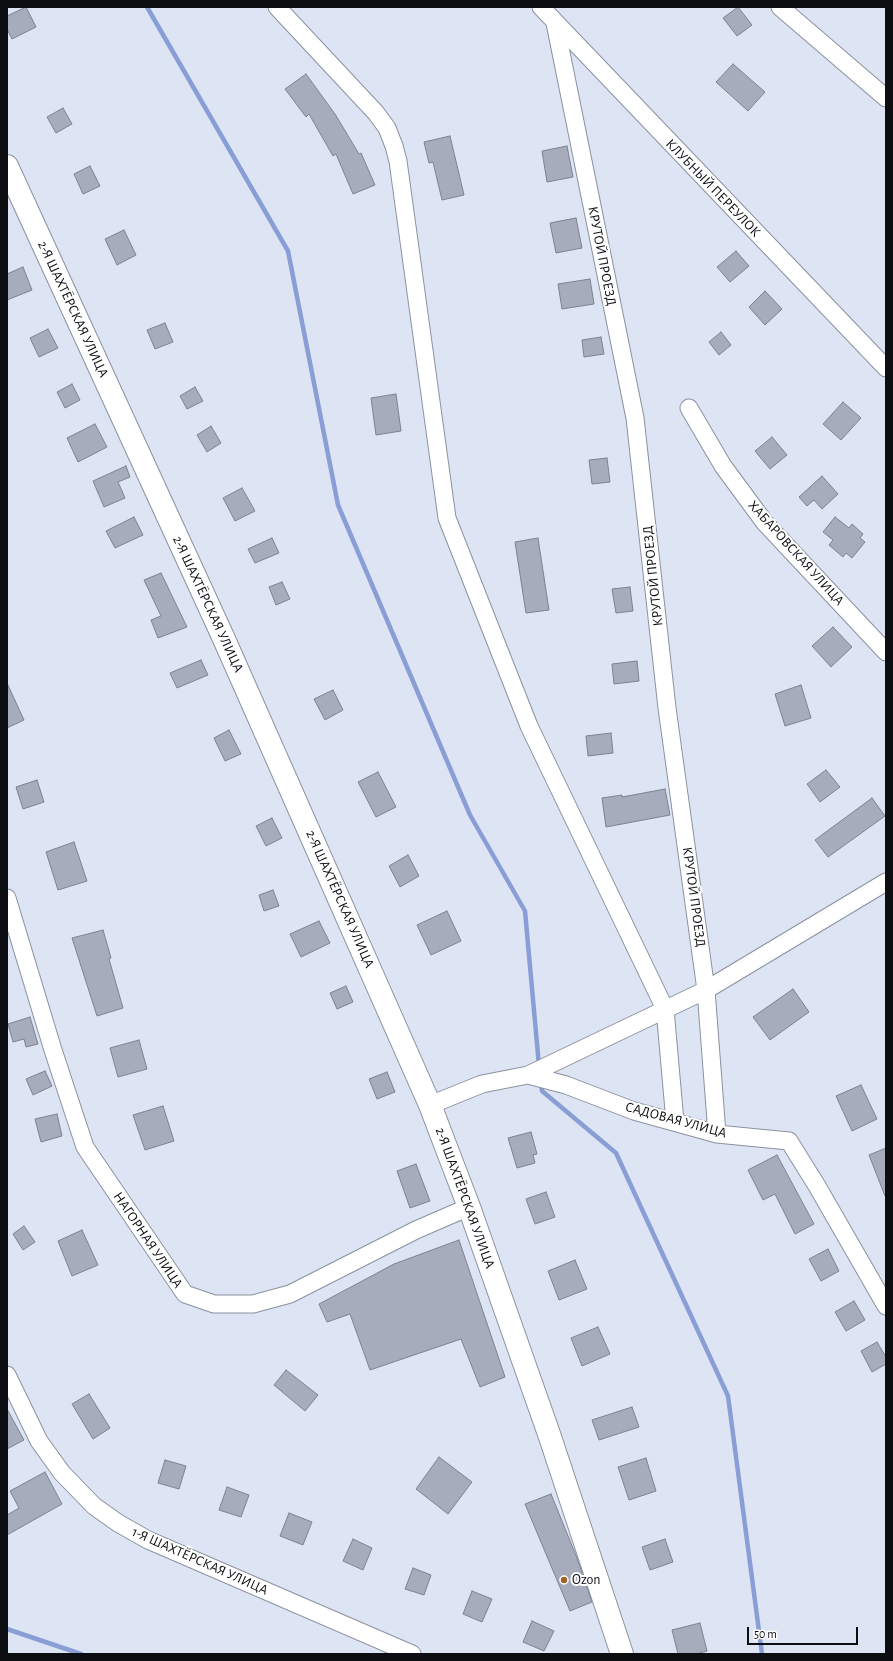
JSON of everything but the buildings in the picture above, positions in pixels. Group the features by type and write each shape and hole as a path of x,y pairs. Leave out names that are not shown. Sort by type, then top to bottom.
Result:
{"main road":[{"name":"2-Я ШАХТЁРСКАЯ УЛИЦА","path":"7,166 228,647 430,1105 470,1208 622,1654"}],"street":[{"path":"277,7 376,113 387,128 394,146 398,161 448,518 529,726 665,1009 675,1122"},
{"name":"КЛУБНЫЙ ПЕРЕУЛОК","path":"541,7 886,368"},
{"path":"780,7 886,98"},
{"name":"КРУТОЙ ПРОЕЗД","path":"555,23 635,418 667,708 706,990 717,1134"},
{"name":"ХАБАРОВСКАЯ УЛИЦА","path":"689,408 723,466 765,523 886,652"},
{"path":"528,1075 706,990 886,882"},
{"name":"НАГОРНАЯ УЛИЦА","path":"7,898 53,1050 85,1147 185,1294 214,1304 253,1304 290,1294 416,1230 470,1208"},
{"name":"САДОВАЯ УЛИЦА","path":"430,1105 482,1084 528,1075 566,1085 634,1111 717,1134 789,1141 817,1186 886,1306"},
{"name":"1-Я ШАХТЁРСКАЯ УЛИЦА","path":"7,1375 39,1441 58,1468 81,1493 118,1523 148,1540 412,1654"}],"waterway":[{"path":"147,7 288,251 338,505 470,815 525,911 539,1066"},
{"path":"541,1082 542,1091 616,1153 728,1396 762,1654"},
{"path":"7,1629 81,1654"}],"place":[{"name":"Ozon","path":"564,1580"}]}
